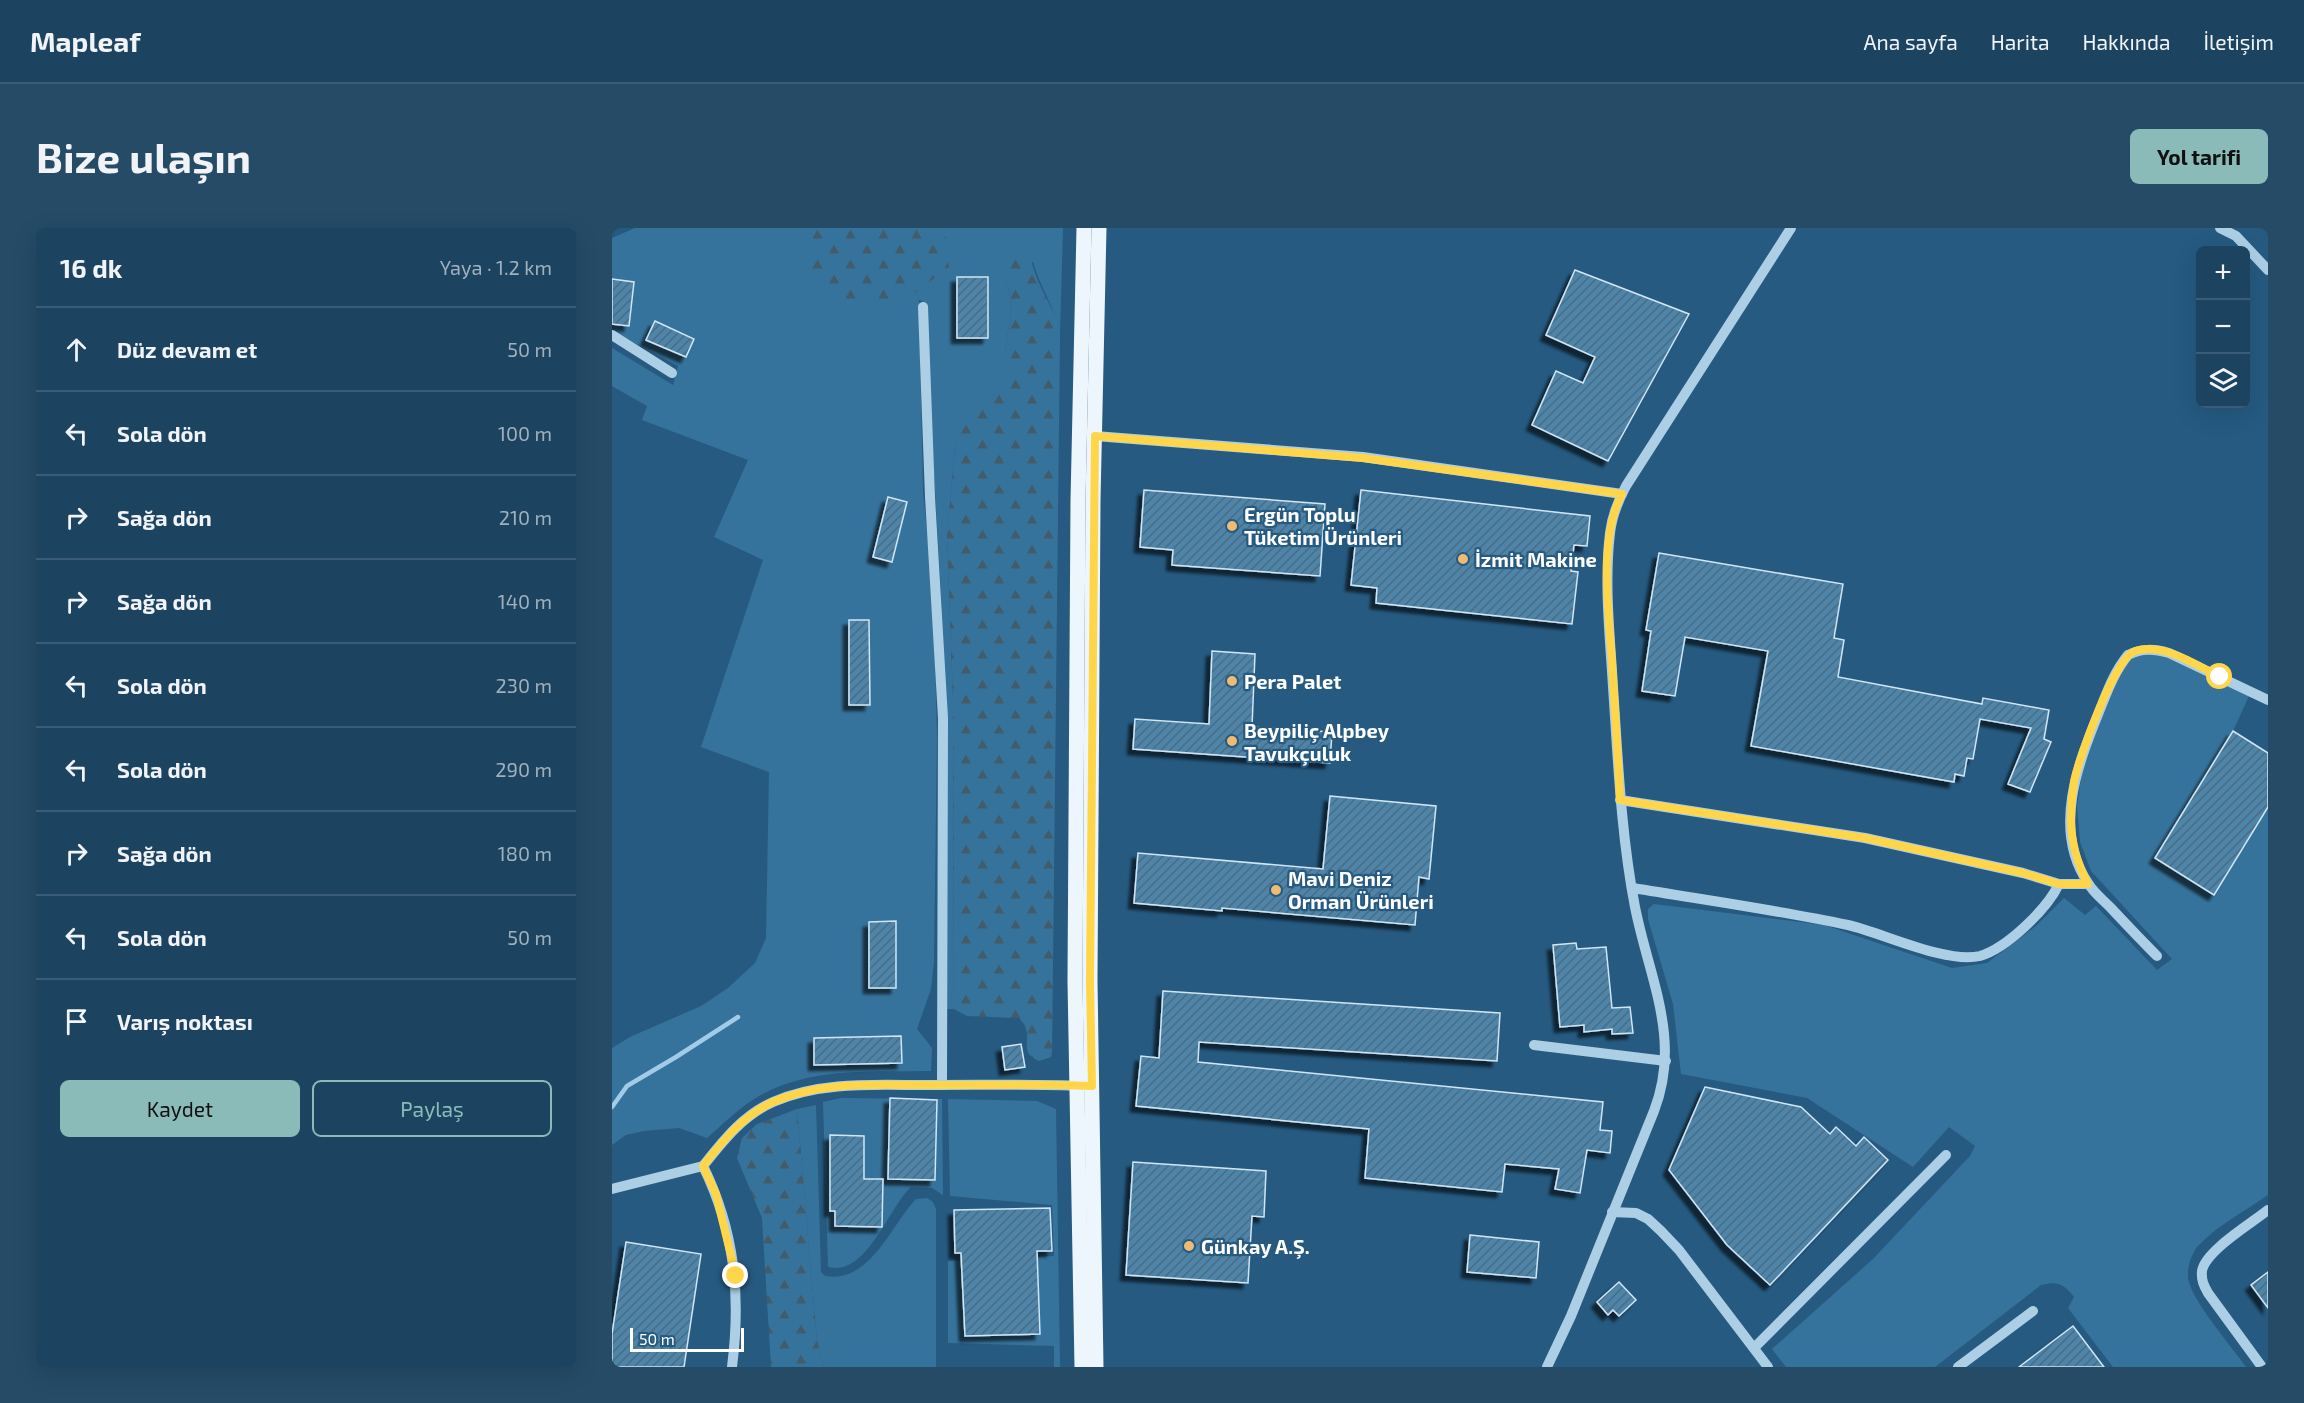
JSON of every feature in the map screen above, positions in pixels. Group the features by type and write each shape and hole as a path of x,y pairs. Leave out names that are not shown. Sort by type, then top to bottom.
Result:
{"main road":[{"path":"1084,228 1078,500 1076,969 1085,1086 1096,1367"},
{"path":"1082,1367 1085,1086 1090,981 1099,228"}],"street":[{"path":"1547,1367 1571,1316 1662,1091 1666,1061 1661,1003 1635,907 1620,800 1607,582 1610,531 1616,505 1622,494 1791,228"},
{"path":"2220,228 2236,236 2268,270"},
{"path":"923,307 930,497 943,718 942,1085"},
{"path":"612,335 672,373"},
{"path":"1095,436 1363,458 1622,494"},
{"path":"2157,956 2088,884 2079,867 2072,840 2074,782 2080,759 2113,678 2127,655 2143,650 2169,653 2268,700"},
{"path":"1620,800 1865,838 2023,873 2059,884 2088,884"},
{"path":"1633,888 1850,926 1949,956 1968,957 1990,952 2007,941 2044,907 2059,884"},
{"path":"1534,1045 1666,1061"},
{"path":"612,1189 703,1166 738,1125 760,1109 812,1090 841,1086 1085,1086"},
{"path":"1754,1348 1946,1155"},
{"path":"703,1166 716,1194 736,1276 732,1367"},
{"path":"2262,1367 2208,1293 2202,1281 2202,1268 2211,1255 2268,1210"},
{"path":"1612,1212 1636,1213 1648,1218 1679,1250 1768,1367"},
{"path":"1958,1367 2033,1311"}],"green space":[{"path":"635,228 1063,228 1060,333 1033,262 1001,276 1009,287 1011,309 1005,355 1007,377 982,411 965,425 955,447 947,536 953,700 954,1009 947,1009 941,593 924,302 919,300 923,492 933,589 937,733 934,962 931,989 917,1029 932,1048 931,1071 840,1073 817,1076 774,1088 754,1099 707,1138 679,1128 626,1135 612,1145 612,1048 630,1037 701,1006 728,988 755,963 766,938 769,772 701,747 763,560 714,537 748,460 642,420 647,406 612,386 612,348 673,385 678,366 612,331 612,238"},
{"path":"815,228 945,228 949,267 898,306 854,305 826,286 802,275"},
{"path":"1017,251 1028,253 1038,281 1057,320 1060,333 1052,1052 1051,1057 1039,1061 1033,1058 1027,1050 1027,1031 1019,1018 967,1016 954,1009 953,700 947,536 955,447 965,424 982,411 1006,377 1005,355 1011,309 1009,287 996,264"},
{"path":"2140,653 2170,656 2249,696 2233,731 2155,858 2214,895 2268,807 2268,1195 2205,1239 2193,1254 2188,1274 2191,1287 2204,1311 2246,1367 2113,1367 2068,1308 2074,1297 2063,1286 2052,1283 2041,1285 1935,1367 1786,1367 1772,1349 1873,1259 1970,1156 1975,1146 1949,1127 1913,1167 1807,1098 1681,1074 1673,1004 1648,919 1648,909 1654,904 1824,925 1952,968 1987,963 2036,926 2064,898 2085,915 2096,906 2157,970 2172,959 2091,871 2080,842 2077,806 2084,760 2117,675 2132,657"},
{"path":"841,1098 942,1099 943,1195 932,1188 911,1187 865,1252 854,1262 842,1267 828,1267 823,1102"},
{"path":"948,1099 1037,1101 1056,1109 1060,1367 1054,1367 1054,1346 948,1343 948,1261 1054,1256 1052,1205 950,1196"},
{"path":"816,1105 821,1272 825,1276 841,1276 855,1271 878,1250 916,1199 927,1198 933,1202 936,1209 936,1367 824,1367 817,1341 797,1109"},
{"path":"797,1109 817,1341 824,1367 771,1367 762,1218 737,1158 742,1138 757,1124"}],"building":[{"path":"1575,270 1689,314 1608,461 1532,425 1556,371 1583,383 1595,357 1546,335"},
{"path":"957,277 988,277 988,338 957,338"},
{"path":"612,279 634,282 629,326 612,324"},
{"path":"655,321 694,339 686,357 646,340"},
{"name":"Ergün Toplu Tüketim Ürünleri","path":"1144,490 1325,504 1320,576 1172,565 1173,550 1140,547"},
{"name":"İzmit Makine","path":"1361,490 1590,516 1587,546 1574,545 1571,571 1578,572 1572,624 1376,603 1377,588 1351,585"},
{"path":"888,497 907,502 892,562 873,557"},
{"path":"1659,553 1843,584 1834,638 1844,640 1838,677 1982,704 1983,698 2049,710 2044,739 2051,742 2030,792 2008,784 2031,728 1980,719 1973,759 1967,758 1964,776 1955,774 1954,782 1751,746 1768,651 1685,637 1675,696 1642,691 1651,631 1646,630"},
{"path":"849,620 869,620 870,705 849,705"},
{"name":"Beypiliç Alpbey Tavukçuluk","path":"1212,651 1255,654 1252,727 1332,732 1330,763 1133,749 1135,719 1209,724"},
{"path":"2233,731 2268,753 2268,807 2214,895 2155,858"},
{"name":"Mavi Deniz Orman Ürünleri","path":"1330,796 1436,806 1429,879 1419,877 1415,925 1222,908 1222,911 1134,903 1138,853 1323,869"},
{"path":"896,921 896,988 869,988 869,922"},
{"path":"1576,943 1577,949 1606,947 1612,1008 1630,1007 1633,1033 1612,1034 1612,1029 1584,1032 1584,1025 1560,1027 1553,945"},
{"path":"1163,991 1500,1013 1497,1061 1199,1042 1198,1062 1603,1102 1600,1130 1612,1131 1610,1153 1587,1150 1580,1193 1555,1189 1559,1169 1505,1164 1502,1192 1365,1178 1369,1129 1136,1106 1141,1056 1159,1058"},
{"path":"901,1036 902,1063 814,1065 814,1038"},
{"path":"1021,1044 1025,1067 1005,1070 1002,1047"},
{"path":"1705,1087 1801,1107 1830,1134 1836,1127 1856,1146 1864,1137 1888,1160 1770,1285 1727,1245 1669,1170"},
{"path":"890,1098 937,1100 935,1180 888,1179"},
{"path":"830,1135 864,1136 864,1179 883,1179 882,1227 835,1226 835,1211 830,1211"},
{"name":"Günkay A.Ş.","path":"1133,1162 1266,1171 1264,1217 1252,1216 1248,1283 1126,1275"},
{"path":"1050,1208 1052,1251 1037,1251 1040,1334 965,1336 961,1253 955,1253 954,1210"},
{"path":"1470,1235 1539,1242 1536,1278 1467,1272"},
{"path":"626,1242 701,1254 684,1367 612,1367 612,1334"},
{"path":"2268,1272 2268,1308 2251,1285"},
{"path":"1619,1282 1636,1300 1619,1316 1613,1310 1608,1315 1597,1302"},
{"path":"2073,1326 2104,1367 2019,1367"}],"waterway":[{"path":"612,1107 627,1086 738,1017"}],"place":[{"name":"Ergün Toplu Tüketim Ürünleri","path":"1232,526"},
{"name":"İzmit Makine","path":"1463,559"},
{"name":"Pera Palet","path":"1232,681"},
{"name":"Beypiliç Alpbey Tavukçuluk","path":"1232,741"},
{"name":"Mavi Deniz Orman Ürünleri","path":"1276,890"},
{"name":"Günkay A.Ş.","path":"1189,1246"}],"route":[{"path":"736,1276 726,1226 716,1194 703,1166 730,1132 772,1103 825,1088 864,1085 1092,1086 1090,981 1095,436 1363,458 1622,494 1616,505 1610,531 1607,582 1620,800 1865,838 2023,873 2059,884 2088,884 2079,867 2072,840 2074,782 2080,759 2122,661 2135,651 2156,650 2169,653 2220,677"}]}
